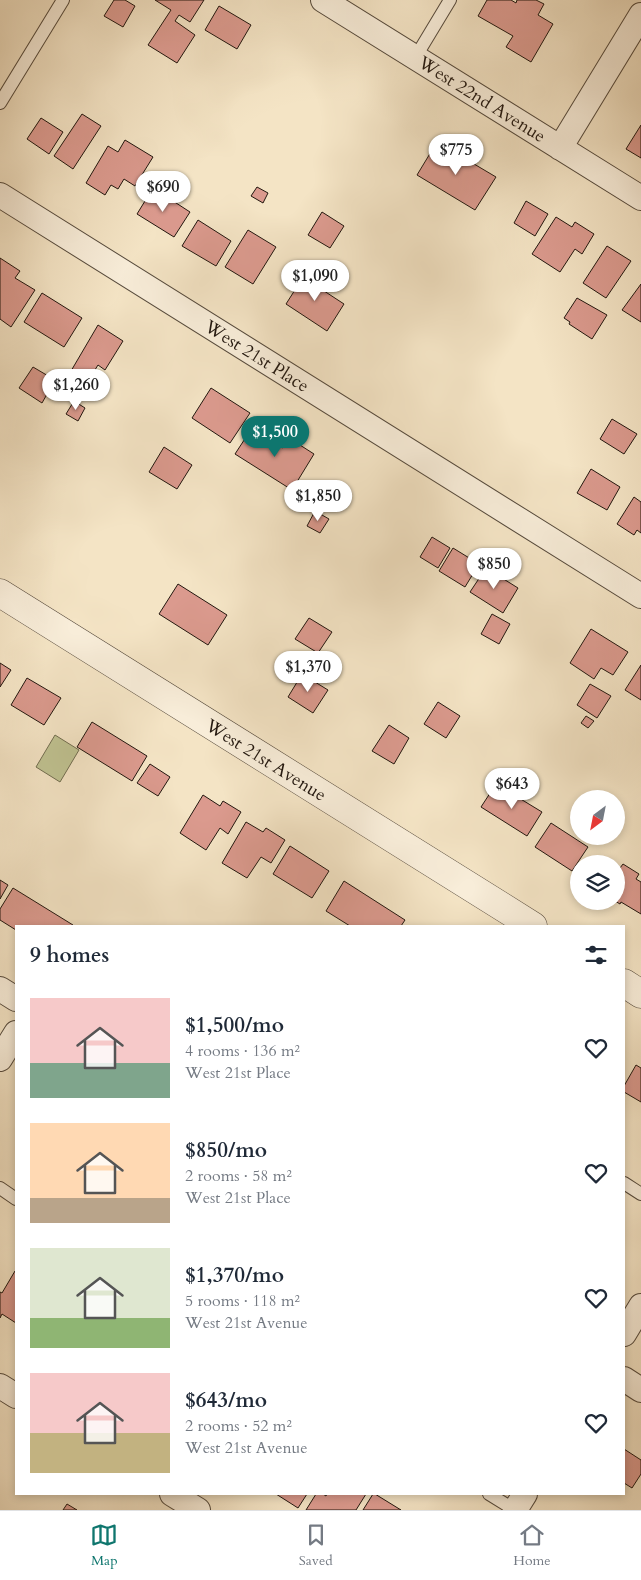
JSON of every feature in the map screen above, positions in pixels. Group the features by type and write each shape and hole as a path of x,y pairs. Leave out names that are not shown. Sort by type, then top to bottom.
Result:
{"street":[{"name":"West 22nd Avenue","path":"323,0 641,198"},
{"path":"560,148 641,15"},
{"name":"West 21st Place","path":"0,195 641,596"},
{"name":"West 21st Avenue","path":"0,593 531,925"},
{"path":"625,984 641,994"},
{"path":"0,989 15,998"},
{"path":"0,1059 15,1035"},
{"path":"625,1332 641,1306"},
{"path":"625,1380 641,1390"},
{"path":"0,1386 15,1395"},
{"path":"174,1495 198,1510"},
{"path":"515,1510 524,1495"}],"lane":[{"path":"0,103 63,0"},
{"path":"415,58 450,0"},
{"path":"625,1184 641,1194"},
{"path":"0,1188 15,1198"},
{"path":"491,1495 515,1510"}],"green space":[{"path":"55,735 79,750 60,782 36,767"}],"building":[{"path":"114,0 125,0 135,6 123,27 104,16"},
{"path":"155,0 204,0 190,22 179,15 175,21 195,35 177,63 148,45 171,10"},
{"path":"487,0 511,0 516,3 517,0 536,0 544,4 538,15 553,24 531,62 506,47 513,36 478,16"},
{"path":"219,6 251,25 237,49 205,30"},
{"path":"82,114 101,126 73,169 54,156"},
{"path":"41,118 63,132 49,154 27,139"},
{"path":"641,125 641,158 626,149"},
{"path":"125,140 153,157 135,186 124,179 118,189 111,185 105,195 86,183 108,146 118,152"},
{"path":"437,142 496,177 475,210 417,175"},
{"path":"257,187 268,193 263,203 251,196"},
{"path":"153,188 190,212 174,237 137,214"},
{"path":"526,201 548,214 535,236 514,223"},
{"path":"322,212 344,226 330,248 308,235"},
{"path":"556,217 572,227 575,222 594,234 582,254 575,249 560,272 532,254"},
{"path":"198,220 231,241 216,266 182,246"},
{"path":"248,230 276,247 253,284 225,267"},
{"path":"607,246 631,261 606,298 583,283"},
{"path":"0,258 20,271 15,278 35,290 11,327 0,319"},
{"path":"307,271 319,279 315,285 344,304 327,331 286,304"},
{"path":"641,284 641,322 622,310"},
{"path":"42,293 82,318 64,347 24,322"},
{"path":"577,298 607,315 592,339 569,324 570,322 564,318"},
{"path":"98,325 123,341 105,370 98,365 88,381 71,371"},
{"path":"33,367 55,380 42,403 19,388"},
{"path":"211,388 250,413 230,443 192,418"},
{"path":"74,401 85,408 78,421 66,414"},
{"path":"612,419 637,434 624,454 600,439"},
{"path":"252,428 283,448 289,438 314,454 292,490 235,454"},
{"path":"164,447 192,465 177,489 149,472"},
{"path":"591,469 620,487 607,510 577,493"},
{"path":"634,497 641,502 641,533 637,530 634,535 617,524"},
{"path":"315,511 329,519 320,533 307,526"},
{"path":"432,537 450,548 438,568 420,557"},
{"path":"453,548 479,564 465,587 439,571"},
{"path":"486,568 518,588 503,613 470,592"},
{"path":"178,584 227,615 208,645 159,614"},
{"path":"492,614 510,624 499,644 481,634"},
{"path":"309,618 332,632 318,653 295,639"},
{"path":"591,629 628,652 613,675 601,668 594,679 570,663"},
{"path":"0,663 11,670 0,687"},
{"path":"641,665 641,700 625,690"},
{"path":"302,674 328,690 313,713 288,697"},
{"path":"27,678 61,698 44,725 11,705"},
{"path":"590,684 611,696 597,718 577,705"},
{"path":"438,702 460,716 446,738 424,724"},
{"path":"586,716 594,721 588,728 581,723"},
{"path":"92,722 147,756 132,781 77,747"},
{"path":"389,725 409,738 394,764 372,751"},
{"path":"150,764 170,777 158,796 137,783"},
{"path":"496,784 542,812 527,836 481,807"},
{"path":"203,795 220,806 223,801 241,812 228,834 220,828 206,850 180,833"},
{"path":"246,822 263,832 266,828 285,840 271,863 261,857 247,878 222,863"},
{"path":"551,823 570,835 570,845 585,845 588,847 583,855 570,855 570,870 535,847"},
{"path":"290,846 329,871 312,898 273,874"},
{"path":"625,865 639,874 636,879 641,882 641,914 625,904"},
{"path":"0,880 8,885 0,899"},
{"path":"344,881 405,920 402,925 348,925 326,911"},
{"path":"13,888 73,925 15,925 15,929 0,920 0,909"},
{"path":"636,1065 641,1068 641,1102 625,1093 625,1084"},
{"path":"15,1271 15,1322 2,1314 0,1318 0,1292 2,1293"},
{"path":"625,1450 641,1460 641,1474 632,1488 625,1484"},
{"path":"278,1495 306,1495 298,1508"},
{"path":"315,1495 365,1495 356,1510 306,1510"},
{"path":"372,1495 377,1495 401,1510 363,1510"},
{"path":"67,1504 77,1510 63,1510"}]}
